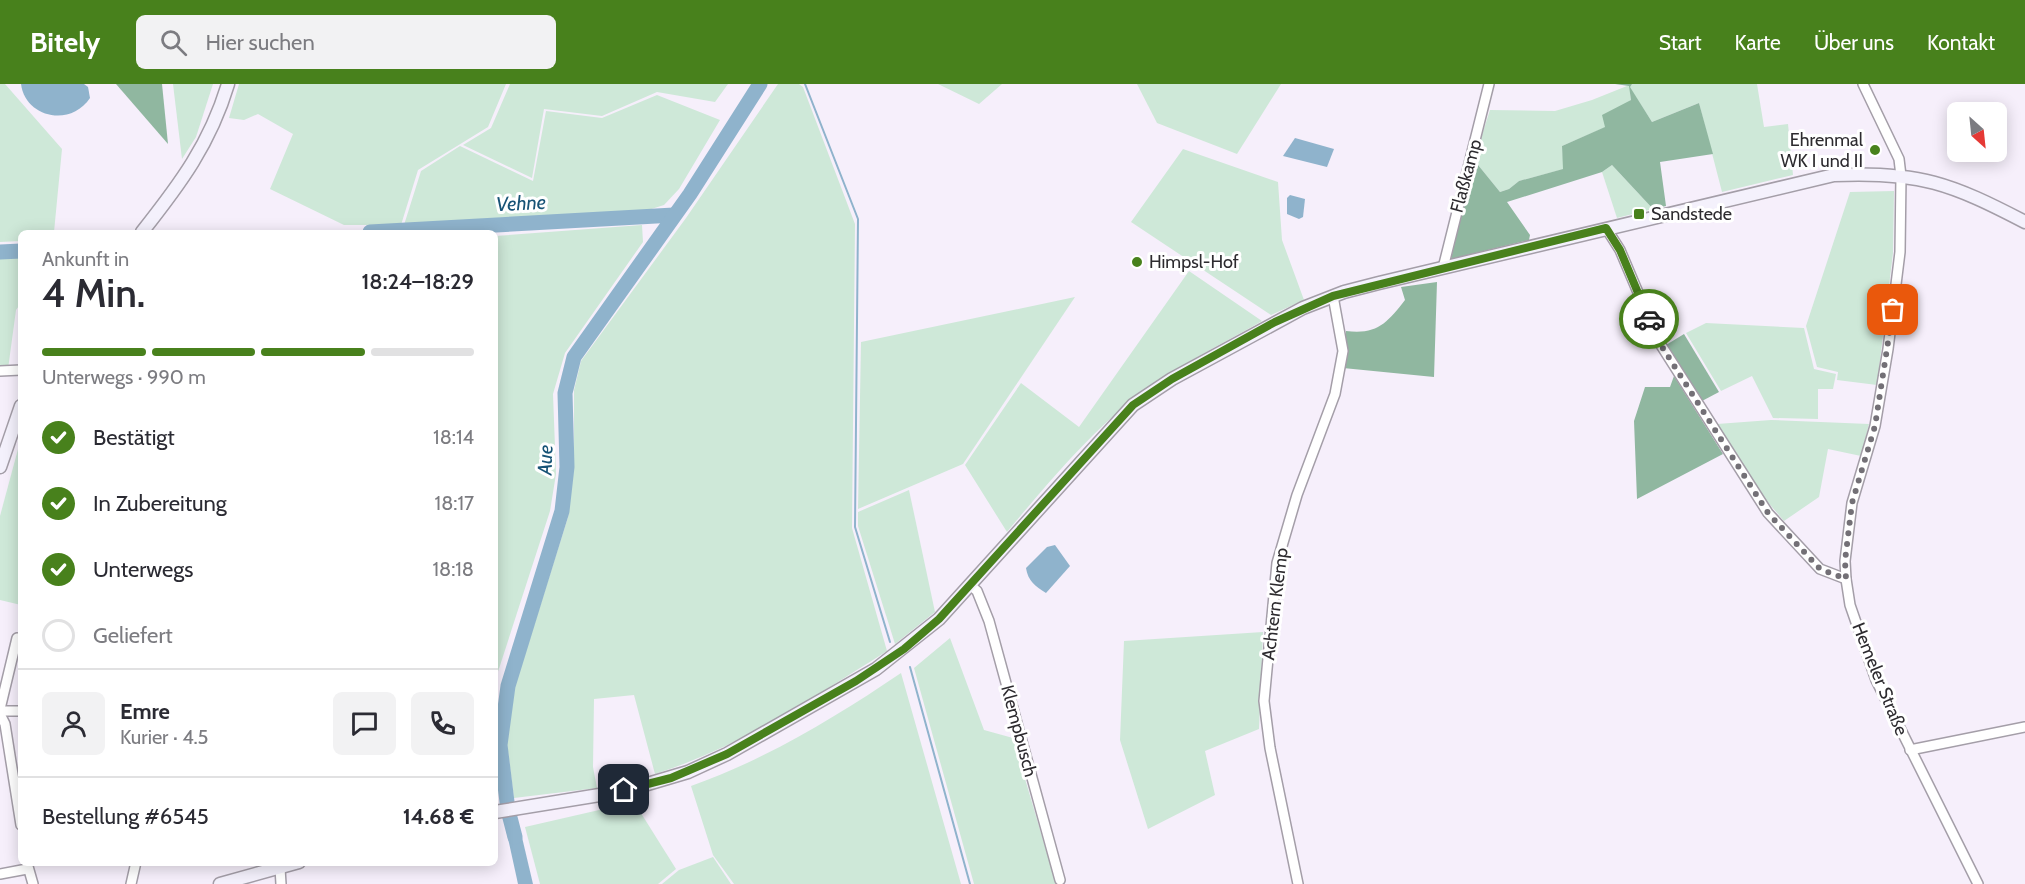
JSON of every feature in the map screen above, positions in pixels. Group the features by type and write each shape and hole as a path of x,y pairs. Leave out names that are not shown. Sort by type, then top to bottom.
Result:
{"main road":[{"path":"144,230 193,166 214,126 228,84"},
{"path":"498,811 641,787 688,772 727,754 876,669 939,619 1133,405 1172,379 1264,328 1333,296 1606,228 1834,175 1901,176 1950,186 2025,222"},
{"path":"0,466 18,415"},
{"path":"220,884 286,866"}],"street":[{"name":"Flaßkamp","path":"1443,268 1489,84"},
{"name":"Hemeler Straße","path":"1863,84 1899,159 1901,176 1900,252 1888,349 1875,426 1852,503 1845,561 1846,579 1850,605 1876,680 1978,884"},
{"path":"1606,228 1620,250 1659,342 1768,513 1820,569 1846,579"},
{"name":"Achtern Klemp","path":"1298,884 1270,748 1264,701 1277,563 1297,495 1335,394 1344,351 1333,296"},
{"path":"0,371 18,370"},
{"name":"Klempbusch","path":"970,585 977,591 989,621 1060,880"},
{"path":"17,638 0,712 5,724 18,794"},
{"path":"0,712 18,711"},
{"path":"1910,750 2025,727"},
{"path":"0,874 27,866 33,884"},
{"path":"131,884 135,866"},
{"path":"280,868 281,884"}],"green space":[{"path":"0,84 5,84 62,149 54,230 18,230 18,241 0,242"},
{"path":"116,84 162,84 168,144"},
{"path":"173,84 213,84 196,137 182,159"},
{"path":"239,84 506,84 488,127 418,170 401,225 344,225 270,189 293,134 258,114 244,120 229,118"},
{"path":"510,84 728,84 715,102 657,92 602,116 544,109 532,178 463,145 491,128"},
{"path":"778,84 799,84 803,87 855,224 852,528 887,651 746,736 655,774 634,695 594,699 593,767 597,788 514,798 507,744 515,686 568,517 574,467 574,390 581,361 686,218"},
{"path":"938,84 1002,84 979,104"},
{"path":"1137,84 1281,84 1237,154 1157,123"},
{"path":"1615,84 1632,84 1630,87 1652,122 1699,103 1713,154 1660,162 1666,206 1653,209 1612,165 1602,172 1507,202 1530,235 1529,240 1451,259 1474,160 1500,192 1509,189 1519,181 1563,169 1562,146 1605,127 1602,115 1631,100 1629,86"},
{"path":"1632,84 1757,84 1764,127 1788,124 1793,175 1722,192 1699,103 1652,122 1630,88 1631,100 1606,127 1562,146 1564,169 1519,181 1509,189 1500,192 1474,160 1490,110 1555,111 1592,100"},
{"path":"657,95 720,120 679,189 664,205 642,212 404,225 421,171 460,146 533,181 546,111 602,118"},
{"path":"1183,149 1278,182 1282,240 1304,300 1271,315 1131,222"},
{"path":"1612,165 1653,209 1617,218 1602,172"},
{"path":"1894,191 1893,253 1877,385 1837,380 1838,372 1817,367 1806,326 1850,192"},
{"path":"642,225 643,242 565,353 553,394 556,474 550,511 498,672 498,236"},
{"path":"18,254 18,307 8,369 0,369 0,255"},
{"path":"1189,271 1262,321 1152,385 1119,411 1075,454 1007,532 965,465 1021,383 1079,427"},
{"path":"1437,282 1434,377 1343,368 1346,331 1366,331 1387,321 1405,300 1401,287"},
{"path":"1075,297 963,464 858,509 861,342"},
{"path":"1706,323 1804,328 1814,369 1836,374 1833,389 1818,389 1818,419 1773,418 1752,376 1721,391 1686,333"},
{"path":"1684,334 1719,392 1702,401 1666,345"},
{"path":"1674,376 1723,454 1637,499 1634,421 1645,387 1670,387"},
{"path":"1771,420 1869,424 1861,456 1828,449 1819,497 1784,521 1765,499 1717,424"},
{"path":"18,449 18,604 0,600 0,516"},
{"path":"909,490 935,612 895,644 858,526 858,512"},
{"path":"1263,632 1259,729 1205,751 1215,795 1148,829 1120,740 1124,641"},
{"path":"950,638 984,730 1013,738 1056,884 974,884 914,668"},
{"path":"901,673 961,884 734,884 713,855 691,786 746,764 773,750 851,706"},
{"path":"634,802 676,869 658,884 540,884 525,827"},
{"path":"713,857 731,884 662,884 679,870"}],"water":[{"path":"21,84 84,84 88,87 90,98 71,113 50,115 39,111 31,104 24,95"},
{"path":"1295,138 1334,149 1327,167 1283,156"},
{"path":"1290,195 1305,199 1303,217 1299,219 1287,214 1287,198"},
{"path":"1055,545 1070,566 1046,593 1033,583 1026,568 1047,547"},
{"path":"514,818 521,833 533,884 518,884 504,820"}],"waterway":[{"name":"Aue","path":"515,837 508,810 500,745 508,686 562,511 567,467 565,393 574,357 690,194 760,84"},
{"path":"805,84 858,219 855,527 890,642"},
{"name":"Vehne","path":"406,230 674,215"},
{"name":"Vehne","path":"0,252 18,251"},
{"path":"910,667 970,884"}],"way so far":[{"path":"1649,319 1659,342 1768,513 1820,569 1846,579 1845,561 1852,503 1875,426 1893,310"}],"place":[{"name":"Ehrenmal WK I und II","path":"1875,150"},
{"name":"Sandstede","path":"1639,214"},
{"name":"Himpsl-Hof","path":"1137,262"}],"route":[{"path":"624,790 671,778 727,754 876,669 939,619 1133,405 1172,379 1304,308 1356,289 1606,228 1620,250 1649,319"}]}
